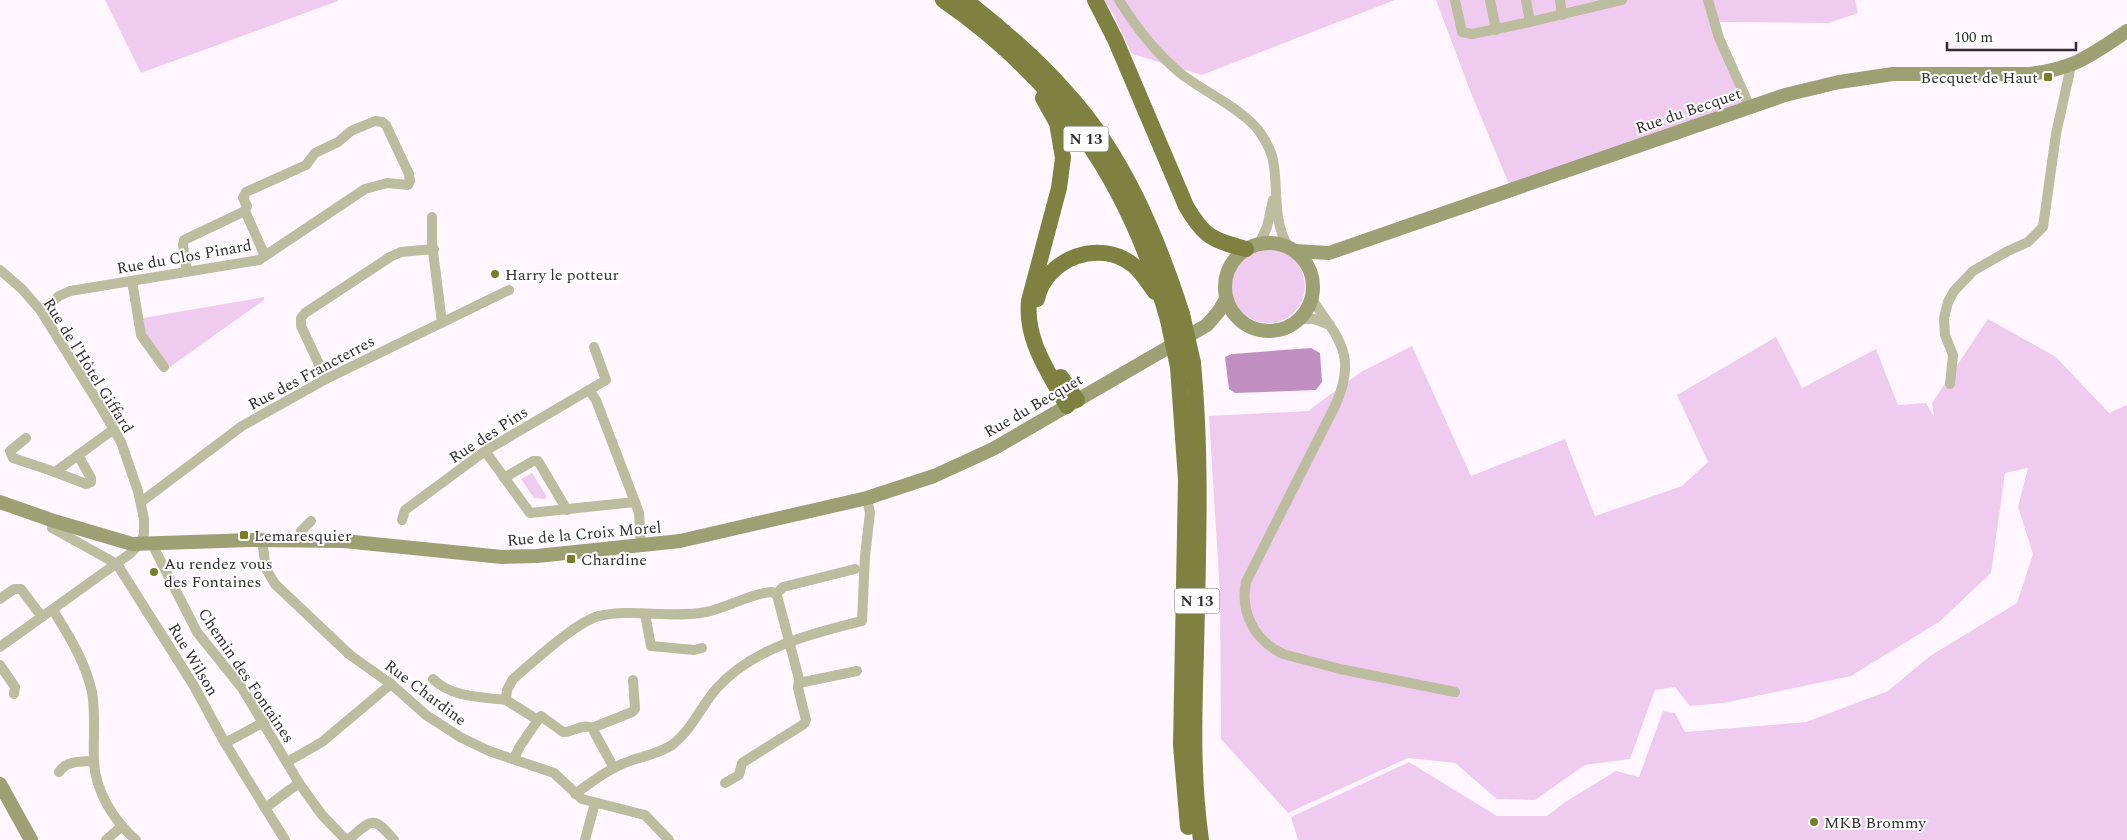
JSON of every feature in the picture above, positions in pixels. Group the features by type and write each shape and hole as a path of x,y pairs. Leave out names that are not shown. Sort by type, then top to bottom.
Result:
{"highway":[{"name":"N 13","path":"942,0 989,35 1022,64 1053,98 1092,146 1111,178 1139,234 1164,304 1175,317"},
{"name":"N 13","path":"965,0 1028,52 1067,93 1096,130 1135,195 1167,267 1185,365 1200,478 1194,739 1196,809 1201,840"},
{"path":"1095,0 1115,39 1194,221 1216,241 1252,246"},
{"path":"1022,64 1053,113 1063,147 1059,188 1029,301 1029,328 1034,344 1072,403"},
{"path":"1072,403 1042,345 1036,328 1036,308 1039,292 1062,262 1078,255 1095,252 1108,254 1132,264 1164,304"},
{"name":"N 13","path":"1185,365 1186,480 1181,745 1189,840"}],"main road":[{"name":"Rue du Becquet","path":"1311,275 1320,262 1329,254 1786,95 1866,77 1922,73 2028,74 2050,72 2071,66 2127,31"},
{"path":"1272,243 1291,249 1306,263 1311,275 1313,286 1307,310 1300,319 1280,330 1257,330 1240,321 1230,310 1226,299 1225,276 1236,256 1252,246 1272,243"},
{"name":"Rue du Becquet","path":"1291,249 1329,254"},
{"name":"Rue du Becquet","path":"867,498 934,476 993,449 1207,325 1214,319 1226,299"},
{"name":"Rue du Becquet","path":"1207,325 1240,321"},
{"name":"Rue de la Croix Morel","path":"0,502 54,521 100,534 125,544 300,540 381,544 502,558 641,547 688,540 867,498"},
{"path":"0,784 31,840"}],"street":[{"path":"1119,0 1129,17 1153,46 1180,73 1258,129 1270,152 1274,165 1274,194 1280,233 1291,249"},
{"path":"1456,0 1462,32 1472,34 1562,14 1595,3 1622,0"},
{"path":"1490,0 1496,30"},
{"path":"1526,0 1530,22"},
{"path":"1560,0 1562,14"},
{"path":"1708,0 1719,38 1750,107"},
{"path":"1950,384 1953,355 1945,335 1944,318 1948,302 1954,291 1973,271 2028,242 2043,227 2056,134 2071,66"},
{"name":"Rue du Clos Pinard","path":"41,311 60,296 70,291 259,260 365,189 387,183 408,185 411,180 388,129 382,122 375,121 351,131 338,142 314,153 306,165 246,192 243,198 246,206 245,211"},
{"path":"1252,246 1267,227 1274,194"},
{"path":"187,272 184,240 245,211 266,256"},
{"path":"432,217 442,323"},
{"path":"326,379 301,326 301,318 305,313 390,257 401,252 434,249"},
{"name":"Rue de l'Hôtel Giffard","path":"0,270 22,289 41,311 114,430 126,454 141,502 145,526 144,534 139,544"},
{"path":"132,281 141,335 164,367"},
{"name":"Rue des Francterres","path":"141,502 242,426 326,379 509,290"},
{"path":"1311,298 1340,338 1346,372 1342,392 1246,582 1244,600 1246,613 1261,638 1274,650 1282,654 1340,669 1455,692"},
{"path":"1300,319 1314,320 1330,325"},
{"name":"Rue des Pins","path":"402,520 405,510 485,451 606,380 594,347"},
{"path":"589,390 596,400 636,502 639,514 641,547"},
{"path":"56,472 114,430"},
{"path":"26,438 10,450 13,458 86,484 91,482 91,478 78,455"},
{"path":"485,451 530,513 636,502"},
{"path":"504,478 533,461 538,461 567,510"},
{"path":"575,794 614,768 662,750 674,743 690,726 716,689 753,658 790,641 862,621 864,556 870,513 867,498"},
{"name":"Rue Wilson","path":"54,521 52,528 117,564 194,686 225,743 285,840"},
{"path":"300,540 301,531 311,521"},
{"name":"Rue Chardine","path":"262,540 266,569 275,584 350,655 391,684 426,715 452,732 489,751 554,773 582,799 645,815 669,840"},
{"name":"Chemin des Fontaines","path":"156,543 155,550 197,632 242,688 299,783 322,815 347,840"},
{"path":"0,647 117,564 139,544"},
{"path":"776,594 783,587 855,569"},
{"path":"0,599 14,589 21,588 42,617"},
{"path":"506,700 507,690 513,679 580,625 601,615 693,614 708,612 768,592 776,594"},
{"path":"724,783 738,775 742,763 804,724 806,720 790,641 776,594"},
{"path":"52,610 76,649 91,690 95,718 94,762 102,792 122,826 136,840"},
{"path":"644,614 651,646 694,650 702,648"},
{"path":"0,665 15,687 14,694"},
{"path":"799,684 857,670"},
{"path":"433,679 440,686 456,693 506,700 538,720"},
{"path":"514,758 541,716 566,732 585,726 592,728 632,712 636,706 633,680"},
{"path":"287,762 322,742 391,684"},
{"path":"225,743 264,722"},
{"path":"592,728 614,768"},
{"path":"59,772 64,766 69,764 94,762"},
{"path":"265,808 299,783"},
{"path":"585,840 595,803"},
{"path":"347,840 368,823 375,822 381,824 394,840"},
{"path":"106,840 122,826"}],"shaded area":[{"path":"105,0 338,0 338,1 141,73"},
{"path":"1103,0 1395,0 1202,75 1132,54 1112,12"},
{"path":"1436,0 1855,0 1858,13 1829,23 1714,22 1750,107 1511,189 1471,93"},
{"path":"1268,249 1282,252 1294,260 1302,272 1305,286 1302,300 1294,312 1282,320 1268,323 1254,320 1242,312 1234,300 1231,286 1234,272 1242,260 1254,252"},
{"path":"264,297 264,300 170,367 145,333 143,318"},
{"path":"1988,319 2056,357 2109,413 2127,405 2127,840 1298,840 1291,817 1409,762 1497,816 1547,816 1565,802 1616,771 1639,777 1663,711 1675,713 1685,732 1806,722 1888,691 1930,656 2017,603 2033,554 2018,507 2028,468 2005,473 1991,573 1939,622 1851,676 1724,703 1690,706 1675,687 1655,690 1630,759 1585,765 1535,800 1497,799 1455,763 1408,758 1288,813 1221,739 1220,593 1209,416 1308,411 1361,372 1412,346 1471,476 1565,439 1595,516 1682,486 1708,462 1677,395 1776,337 1802,388 1876,349 1898,405 1926,403 1934,417 1932,403"},
{"path":"1311,348 1320,353 1322,382 1316,390 1235,393 1229,389 1225,357 1232,354"},
{"path":"532,473 547,497 545,499 534,498 521,479"}],"place":[{"name":"Becquet de Haut","path":"2048,77"},
{"name":"Harry le potteur","path":"495,274"},
{"name":"Lemaresquier","path":"244,535"},
{"name":"Chardine","path":"571,559"},
{"name":"Au rendez vous des Fontaines","path":"154,572"},
{"name":"MKB Brommy","path":"1814,822"}]}
